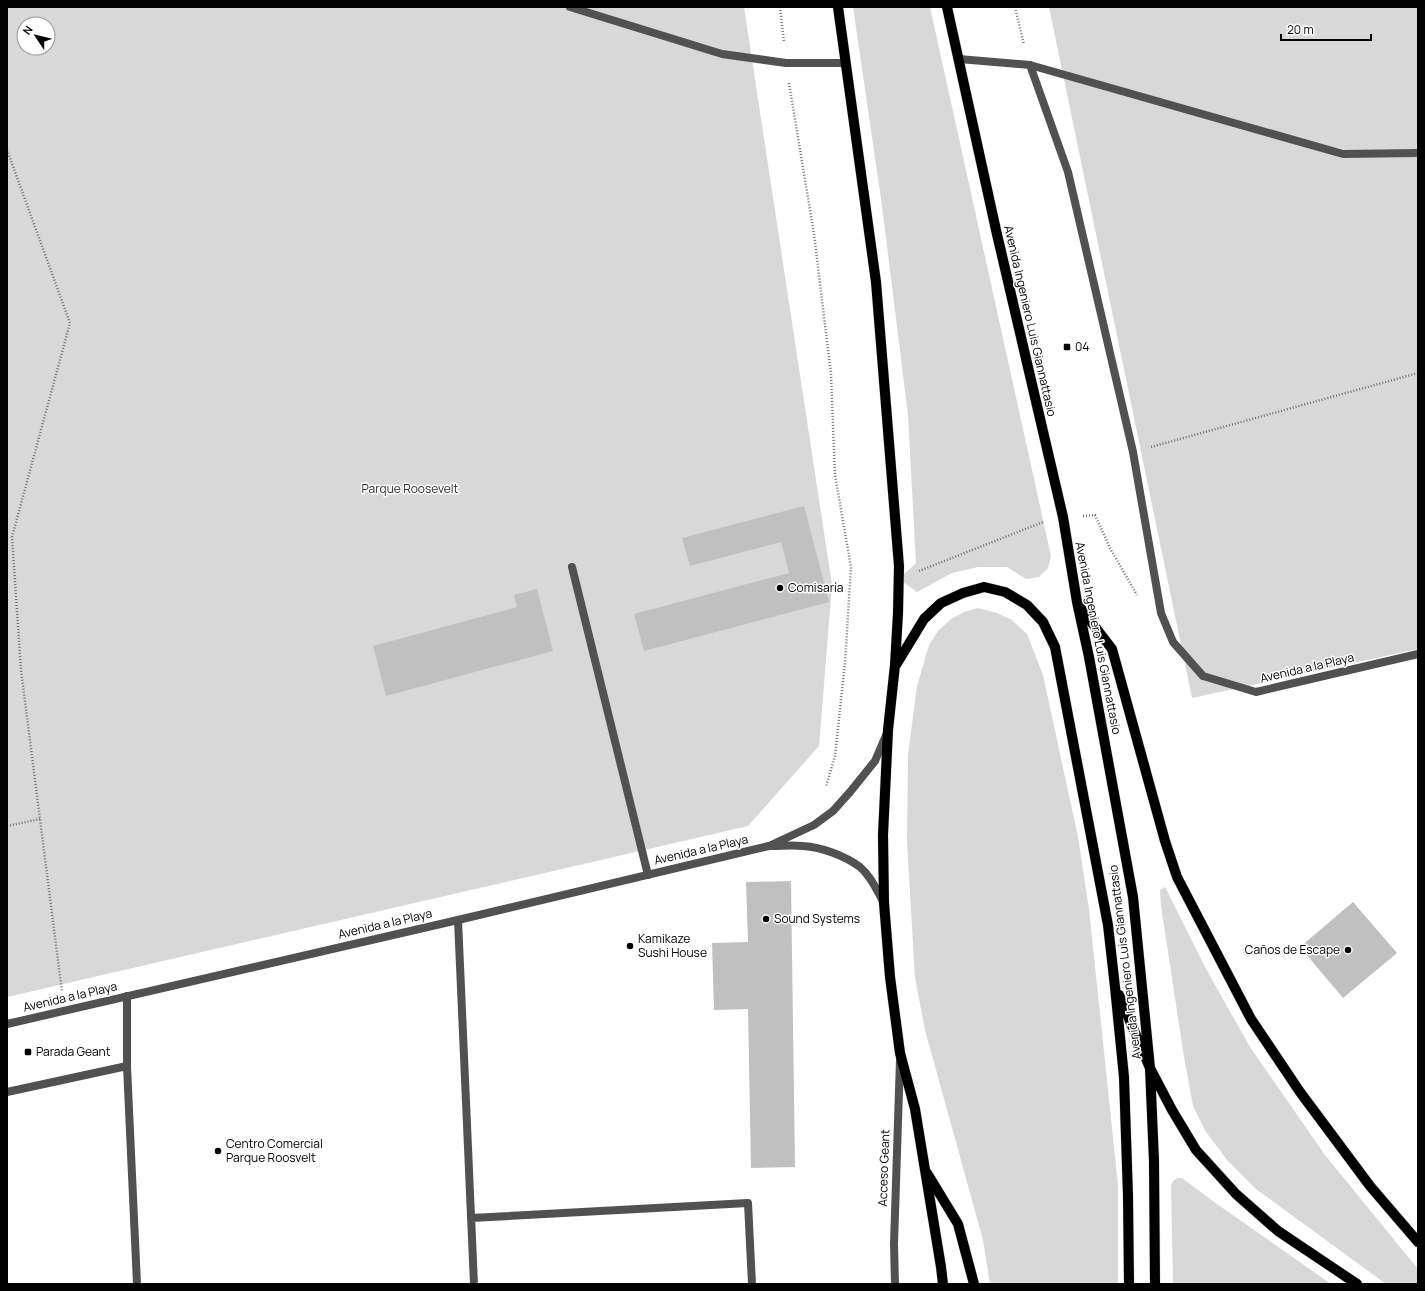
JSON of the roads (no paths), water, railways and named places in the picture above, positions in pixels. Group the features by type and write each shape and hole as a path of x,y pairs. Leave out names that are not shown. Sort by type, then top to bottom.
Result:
{"main road":[{"path":"838,7 876,282 896,517 898,613 895,666 888,730 884,828 884,903 890,977 900,1053 914,1109 943,1284"},
{"name":"Avenida Ingeniero Luis Giannattasio","path":"947,7 999,245 1051,472 1063,516 1077,602 1089,657 1133,897 1150,1068 1154,1161 1155,1284"},
{"path":"895,666 924,619 941,603 963,593 984,587 1005,592 1027,605 1043,622 1055,646 1108,925 1124,1077 1129,1284"},
{"path":"1077,602 1112,649 1164,841 1177,877 1251,1019 1300,1092 1370,1186 1418,1242"},
{"path":"1115,987 1150,1068 1172,1110 1196,1150 1236,1194 1278,1231 1357,1284"},
{"path":"924,1168 958,1224 974,1284"}],"street":[{"path":"570,7 722,54 786,63 846,63"},
{"path":"959,59 1030,64 1343,154 1418,153"},
{"name":"Avenida a la Playa","path":"1030,64 1068,172 1133,452 1161,613 1172,642 1203,676 1256,692 1418,654"},
{"path":"572,567 648,875"},
{"path":"769,846 814,825 833,811 875,761 888,730"},
{"path":"769,846 803,846 823,850 846,859 860,868 871,880 884,903"},
{"name":"Avenida a la Playa","path":"7,1024 458,920 769,846"},
{"path":"458,920 474,1284"},
{"path":"127,996 127,1066 137,1284"},
{"name":"Acceso Geant","path":"895,1284 894,1244 900,1053"},
{"path":"7,1092 127,1066"},
{"path":"471,1218 748,1203 752,1284"}],"place":[{"name":"04","path":"1067,347"},
{"name":"Comisaría","path":"780,588"},
{"name":"Sound Systems","path":"766,919"},
{"name":"Kamikaze Sushi House","path":"630,946"},
{"name":"Caños de Escape","path":"1348,950"},
{"name":"Parada Geant","path":"28,1052"},
{"name":"Centro Comercial Parque Roosvelt","path":"218,1151"}],"park label":[{"name":"Parque Roosevelt","path":"410,489"}]}
